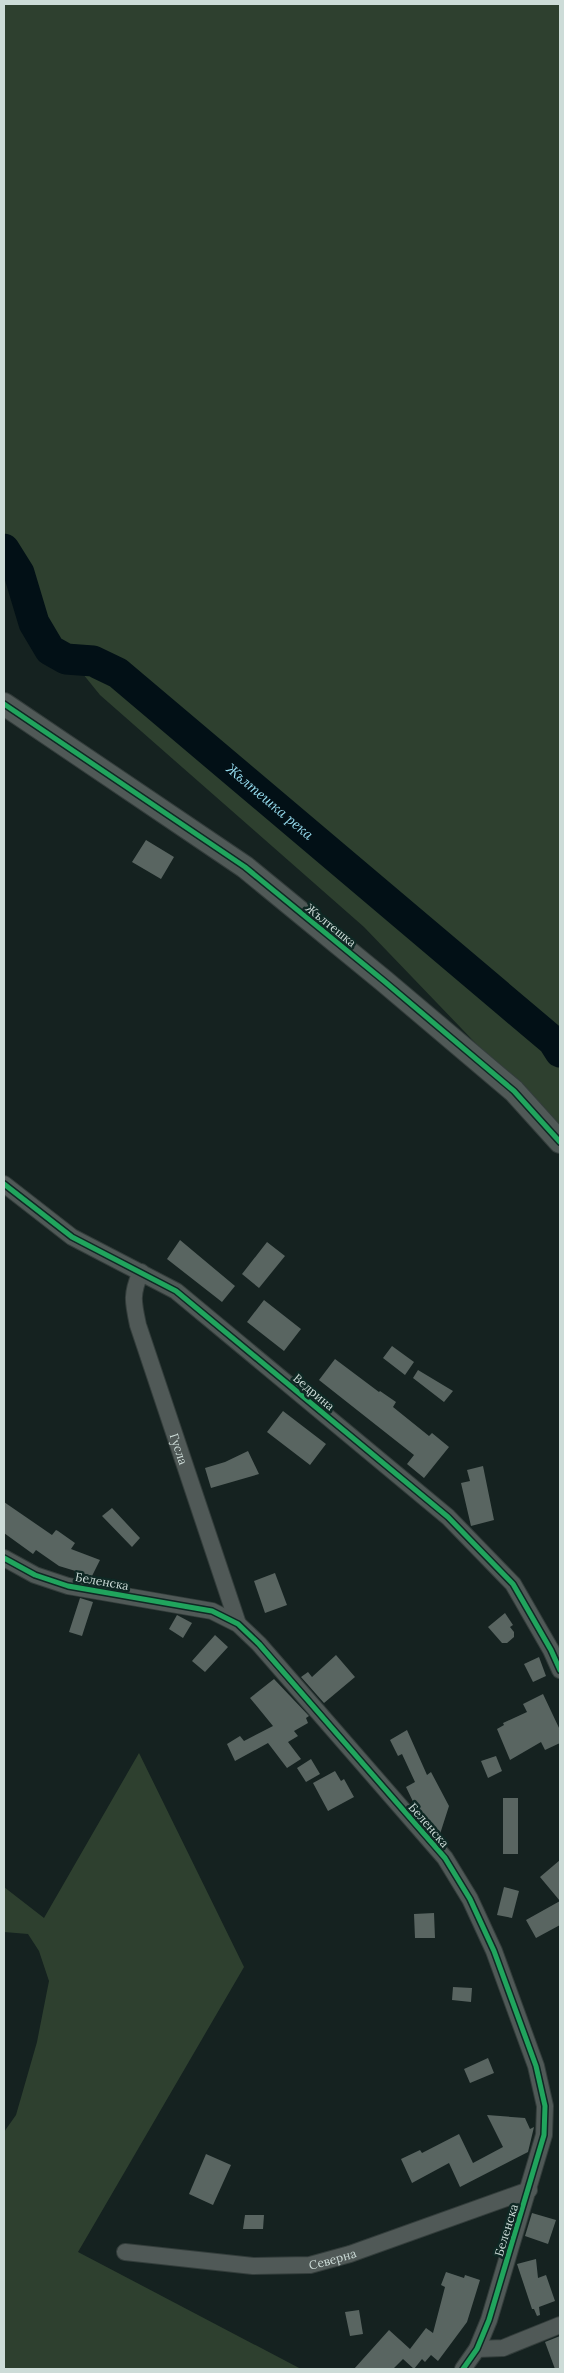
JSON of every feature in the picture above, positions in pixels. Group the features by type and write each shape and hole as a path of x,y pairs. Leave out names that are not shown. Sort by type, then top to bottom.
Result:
{"main road":[{"name":"Жълтешка","path":"4,704 245,867 514,1091 560,1142"}],"street":[{"name":"Ведрина","path":"4,1184 72,1237 176,1291 448,1517 513,1584 560,1670"},
{"name":"Гусла","path":"141,1272 134,1287 132,1300 138,1325 238,1624"},
{"name":"Беленска","path":"4,1558 35,1575 68,1586 212,1611 238,1624 259,1644 444,1858 470,1899 494,1951 527,2039 536,2066 545,2106 544,2135 489,2320 478,2349 463,2369"},
{"name":"Северна","path":"125,2252 253,2266 310,2265 350,2254 528,2190"},
{"path":"478,2349 502,2348 560,2325"}],"green space":[{"path":"4,4 560,4 560,1131 364,927 100,695 32,611 4,571"},
{"path":"139,1753 244,1967 78,2252 301,2369 4,2369 4,2132 16,2115 37,2042 49,1981 39,1951 28,1934 4,1932 4,1887 44,1918"}],"building":[{"path":"146,840 174,857 161,879 132,862"},
{"path":"180,1240 235,1286 222,1302 167,1259"},
{"path":"267,1242 285,1256 259,1288 242,1274"},
{"path":"264,1300 301,1329 284,1351 247,1322"},
{"path":"392,1346 414,1362 405,1375 383,1358"},
{"path":"335,1359 379,1392 396,1402 393,1407 429,1436 432,1433 449,1447 424,1478 407,1464 414,1455 319,1380"},
{"path":"418,1370 453,1391 444,1402 413,1378"},
{"path":"283,1411 326,1444 310,1465 267,1432"},
{"path":"248,1451 259,1474 211,1488 205,1468 225,1462"},
{"path":"483,1466 494,1520 471,1526 461,1483 470,1481 467,1470"},
{"path":"4,1502 52,1535 56,1530 58,1531 75,1543 71,1549 100,1560 92,1576 59,1566 36,1550 33,1554 4,1533"},
{"path":"112,1508 140,1538 132,1547 102,1516"},
{"path":"275,1573 287,1605 265,1613 254,1581"},
{"path":"80,1598 93,1602 82,1636 69,1632"},
{"path":"505,1613 513,1625 510,1627 514,1632 514,1637 507,1643 502,1643 488,1627"},
{"path":"177,1615 192,1623 183,1638 169,1629"},
{"path":"215,1635 228,1647 205,1672 192,1661"},
{"path":"336,1655 355,1677 324,1703 301,1677 308,1672 312,1677"},
{"path":"539,1657 546,1676 533,1682 524,1664"},
{"path":"274,1679 309,1716 306,1718 308,1723 294,1731 298,1736 288,1742 301,1759 287,1768 268,1743 235,1761 227,1744 240,1736 244,1741 273,1726 250,1698"},
{"path":"543,1694 560,1730 560,1743 545,1750 541,1742 510,1760 497,1729 504,1725 503,1723 527,1712 523,1704"},
{"path":"407,1730 427,1775 431,1772 449,1806 440,1834 418,1812 406,1787 415,1782 402,1754 398,1756 390,1740"},
{"path":"496,1756 502,1771 488,1778 481,1761"},
{"path":"311,1759 320,1774 306,1782 297,1768"},
{"path":"335,1771 341,1781 344,1779 354,1797 328,1811 313,1783"},
{"path":"503,1798 518,1798 518,1854 503,1854"},
{"path":"560,1860 560,1901 540,1877"},
{"path":"504,1887 519,1891 512,1918 497,1915"},
{"path":"560,1901 560,1925 536,1938 526,1920"},
{"path":"434,1913 435,1938 415,1938 414,1914"},
{"path":"453,1987 472,1988 471,2002 452,2000"},
{"path":"488,2058 494,2073 470,2083 464,2069"},
{"path":"487,2115 525,2118 530,2129 534,2127 528,2152 460,2187 449,2163 412,2183 401,2159 420,2150 422,2153 459,2134 473,2163 503,2147"},
{"path":"206,2154 231,2165 213,2205 189,2194"},
{"path":"532,2213 556,2220 548,2244 525,2236"},
{"path":"245,2215 264,2215 263,2229 243,2229"},
{"path":"536,2259 538,2278 546,2275 555,2301 539,2307 540,2315 537,2316 534,2309 532,2309 517,2264"},
{"path":"446,2272 464,2278 465,2275 480,2280 467,2322 438,2361 431,2355 425,2362 422,2359 414,2369 403,2359 393,2369 354,2369 389,2330 410,2349 426,2328 433,2333 445,2287 441,2285"},
{"path":"359,2310 363,2334 350,2336 345,2312"},
{"path":"560,2336 560,2369 555,2369 545,2342"}],"waterway":[{"name":"Жълтешка река","path":"4,549 19,573 34,623 50,650 66,659 93,661 118,673 553,1041 560,1052"}],"cycle path":[{"path":"4,704 245,867 514,1091 560,1142"},
{"path":"4,1184 72,1237 176,1291 448,1517 513,1584 551,1650 560,1670"},
{"path":"4,1558 35,1575 68,1586 212,1611 238,1624 259,1644 445,1858 470,1899 494,1951 536,2066 545,2106 544,2135 489,2320 477,2349 463,2369"}]}
